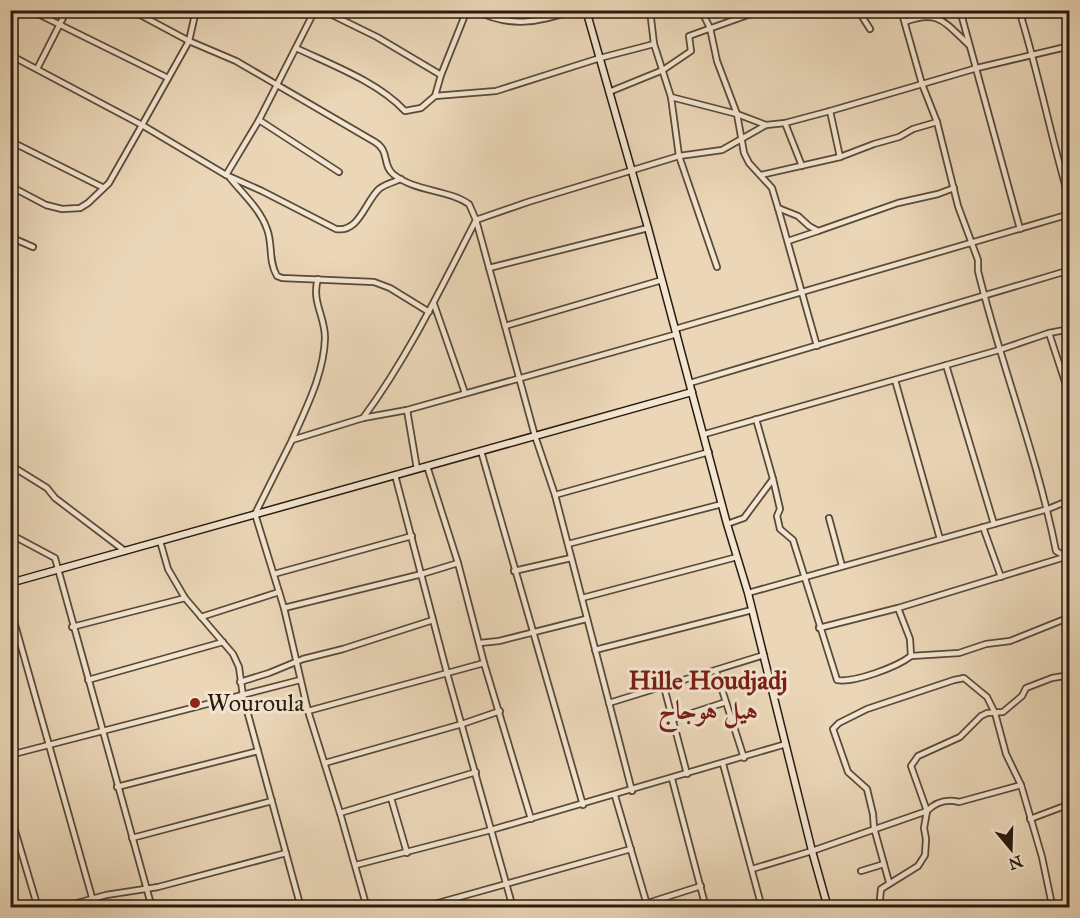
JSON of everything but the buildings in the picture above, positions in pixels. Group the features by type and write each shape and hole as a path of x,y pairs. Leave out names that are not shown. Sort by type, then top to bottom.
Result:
{"street":[{"path":"30,10 58,26 168,78"},
{"path":"37,69 67,10"},
{"path":"131,10 277,83 380,145 384,150 389,170 401,179 466,202 476,220 535,436 555,495 632,790"},
{"path":"10,186 46,205 71,210 88,203 102,187 109,183 142,125 189,41 196,10"},
{"path":"228,175 315,10"},
{"path":"322,10 377,37 441,75"},
{"path":"296,48 367,81 382,94 394,99 405,111 421,108 435,96 467,10"},
{"path":"475,10 490,19 529,22 542,21 574,10"},
{"path":"586,10 748,593 812,851 828,905 813,908"},
{"path":"650,10 654,44 671,98 679,156 717,267"},
{"path":"701,10 710,28 717,61 737,114 740,141 749,163 772,188 817,346"},
{"path":"858,10 870,29"},
{"path":"901,10 921,84 937,122 954,188 978,260 999,350 1048,509 1056,551 1067,558"},
{"path":"960,10 1020,229"},
{"path":"1019,10 1033,54 1057,158 1070,202"},
{"path":"609,92 663,70 691,51 689,36 759,11 772,11"},
{"path":"905,22 922,15 940,19 971,47"},
{"path":"435,96 496,91 600,58 654,44"},
{"path":"363,418 384,389 434,304 476,220 679,156 722,150 766,125 784,123 830,111 977,68 1069,48"},
{"path":"10,55 142,125 228,175 341,230 355,223 377,191 401,179"},
{"path":"671,98 737,114 766,125"},
{"path":"830,111 840,157"},
{"path":"259,120 339,172"},
{"path":"761,176 840,157 937,122"},
{"path":"784,123 802,166"},
{"path":"10,141 102,187"},
{"path":"228,175 258,211 267,226 273,270 277,276 374,282 390,288 429,312"},
{"path":"788,241 898,203 954,188"},
{"path":"778,208 798,216 818,231"},
{"path":"292,440 363,418 407,410 519,378 676,332 800,292 1070,214"},
{"path":"489,268 648,228"},
{"path":"10,237 33,248"},
{"path":"690,382 1070,270"},
{"path":"318,279 314,291 325,336 320,369 308,405 255,514 284,608 308,711 367,908"},
{"path":"505,326 662,280"},
{"path":"434,304 465,393"},
{"path":"705,434 999,350 1049,333 1070,329"},
{"path":"1049,333 1069,393"},
{"path":"945,365 994,524"},
{"path":"895,380 940,539"},
{"path":"10,583 692,392"},
{"path":"407,410 417,469"},
{"path":"756,419 780,509 777,516 780,529 793,540 837,680 845,681 874,672 903,662 911,656 958,653 986,644 1010,641 1070,617"},
{"path":"482,451 514,571 583,805"},
{"path":"555,495 709,452"},
{"path":"10,465 47,488 56,498 125,550"},
{"path":"427,466 458,563 484,663 531,819"},
{"path":"395,475 447,673 513,908"},
{"path":"727,524 744,518 773,479"},
{"path":"748,593 1048,509 1070,500"},
{"path":"567,544 722,504"},
{"path":"829,518 842,566"},
{"path":"983,527 1001,577"},
{"path":"10,534 55,558 72,627 152,908"},
{"path":"274,574 412,536"},
{"path":"160,541 168,569 185,598 223,642 235,660 301,906 292,908"},
{"path":"582,597 737,557"},
{"path":"514,571 571,558"},
{"path":"819,628 898,608 1067,558"},
{"path":"284,608 458,563"},
{"path":"201,617 279,592"},
{"path":"72,627 185,598"},
{"path":"10,607 95,908"},
{"path":"898,608 910,639 911,656"},
{"path":"595,650 752,610"},
{"path":"480,643 499,641 586,619"},
{"path":"240,681 434,620"},
{"path":"88,680 223,642"},
{"path":"609,703 764,655"},
{"path":"308,711 484,663"},
{"path":"716,671 744,758"},
{"path":"879,908 880,889 918,866 925,855 924,828 927,811 911,766 913,761 926,752 960,737 981,716 1003,712 1010,708 1026,688 1052,678 1070,675"},
{"path":"889,882 874,828 867,789 848,772 833,732 835,726 867,709 959,678 968,680 987,696 995,713 1006,754 1021,785 1042,857 1052,905"},
{"path":"10,755 300,680"},
{"path":"664,687 687,774"},
{"path":"674,719 726,702"},
{"path":"325,763 500,711"},
{"path":"356,865 615,796 786,744"},
{"path":"117,787 258,751"},
{"path":"723,764 762,908"},
{"path":"340,813 476,772"},
{"path":"672,779 706,908"},
{"path":"752,869 927,811 934,804 950,800 959,802 1021,785"},
{"path":"615,796 647,905"},
{"path":"391,798 407,853"},
{"path":"132,838 272,801"},
{"path":"1030,819 1070,804"},
{"path":"10,814 38,908"},
{"path":"420,908 631,849"},
{"path":"59,908 92,898 147,889 286,853"},
{"path":"861,871 884,864"},
{"path":"632,908 701,886"},
{"path":"1027,908 1070,903"}],"place":[{"name":"Wouroula","path":"195,703"}],"district":[{"name":"Hille Houdjadj هيل هوجاج","path":"708,695"}]}
